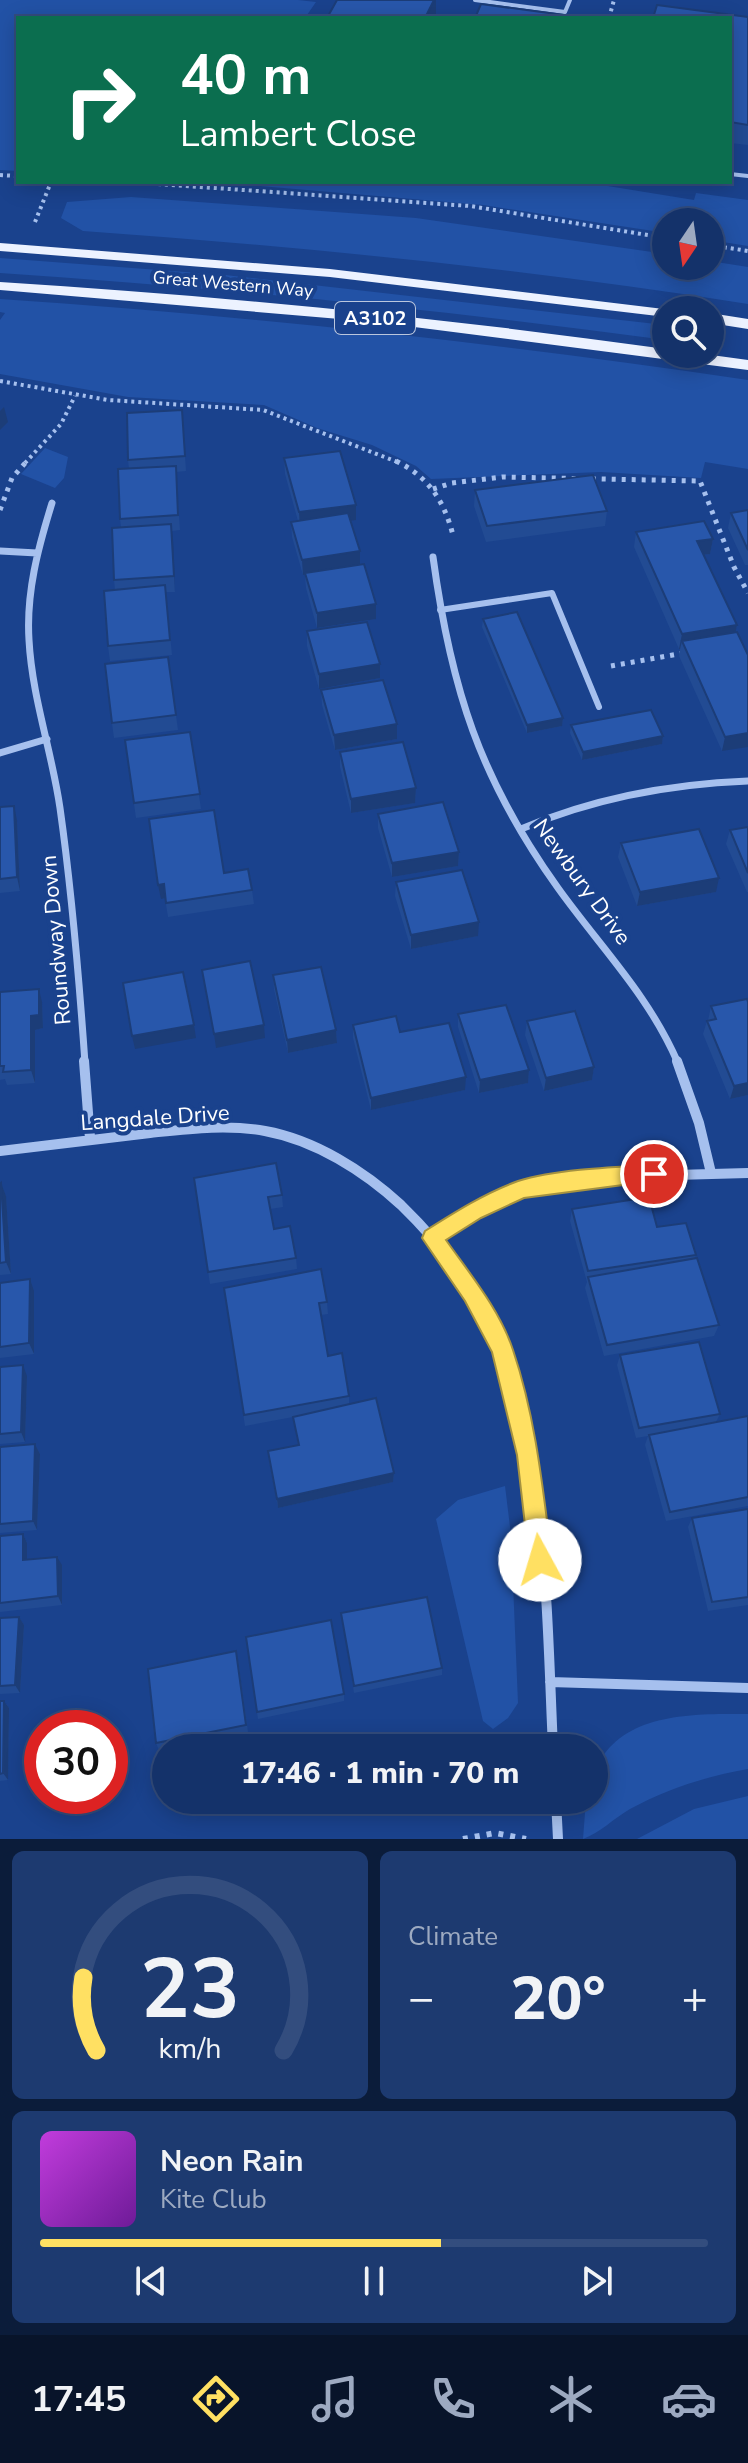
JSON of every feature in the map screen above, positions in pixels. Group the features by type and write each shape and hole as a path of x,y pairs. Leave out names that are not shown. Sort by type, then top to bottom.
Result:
{"main road":[{"name":"Great Western Way","path":"0,247 330,273 652,310"},
{"name":"Great Western Way","path":"0,286 159,297 385,319 748,365"},
{"path":"724,320 748,324"}],"street":[{"name":"Roundway Down","path":"52,503 37,553 30,594 29,640 73,900 90,1139"},
{"path":"0,551 37,553"},
{"name":"Newbury Drive","path":"433,557 451,669 465,715 521,829 550,876 635,985 668,1042 690,1089 703,1127 711,1173"},
{"path":"0,753 47,739"},
{"path":"521,829 561,811 611,797 678,786 748,781"},
{"name":"Langdale Drive","path":"0,1151 207,1127 265,1131 308,1144 352,1167 398,1199 433,1238 472,1294 502,1350 518,1403 538,1536 552,1734"},
{"path":"433,1238 474,1212 522,1189 603,1177 748,1173"},
{"path":"550,1682 748,1688"},
{"path":"557,1814 558,1839"}],"lane":[{"path":"475,0 565,12 570,0"},
{"path":"440,610 552,593 599,707"}],"path":[{"path":"34,225 50,184"},
{"path":"158,184 470,206 652,236"},
{"path":"724,247 748,251"},
{"path":"0,381 21,382 75,396 239,406 276,413 324,434 383,452 406,464 433,489 451,517 456,550 433,557"},
{"path":"0,510 12,478 61,424 75,396"},
{"path":"433,489 473,481 540,476 700,481 734,567 748,593"},
{"path":"584,670 688,652"},
{"path":"463,1839 495,1833 526,1839"}],"shaded area":[{"path":"0,0 316,2 307,15 315,16 16,16 16,171 0,170"},
{"path":"236,184 595,184 694,200 696,193 748,200 748,246 724,242 724,208 652,208 652,231 483,205"},
{"path":"131,197 416,218 652,252 652,280 724,280 724,263 748,267 748,304 724,301 724,296 693,296 416,260 83,231 61,218 67,202"},
{"path":"0,258 225,275 652,323 652,338 334,301 0,273"},
{"path":"0,299 188,314 375,332 748,380 748,469 705,462 701,478 601,472 431,479 416,466 372,445 317,428 264,405 128,397 0,374 0,320 5,313 0,312"},
{"path":"45,448 68,457 64,478 55,488 21,474"},
{"path":"505,1486 511,1535 518,1703 508,1718 493,1729 483,1721 436,1519 458,1500"},
{"path":"706,1714 748,1714 748,1769 702,1779 658,1795 583,1839 585,1814 608,1814 608,1750 623,1736 641,1726"},
{"path":"748,1796 748,1839 637,1839 694,1809"}],"building":[{"path":"337,0 434,0 426,16 328,16"},
{"path":"481,4 571,16 476,16"},
{"path":"657,5 748,17 748,125 732,122 732,16 654,16"},
{"path":"182,410 185,456 128,460 127,413"},
{"path":"340,451 356,505 299,512 284,458"},
{"path":"176,466 178,515 120,519 118,469"},
{"path":"593,475 607,511 487,526 475,490"},
{"path":"748,510 748,550 731,513"},
{"path":"348,513 360,551 302,560 291,522"},
{"path":"704,521 713,539 697,541 737,625 682,634 636,532"},
{"path":"171,524 174,576 114,580 112,528"},
{"path":"364,564 376,604 317,613 305,573"},
{"path":"165,585 170,640 108,646 104,591"},
{"path":"517,612 563,718 527,725 483,619"},
{"path":"367,622 380,664 319,674 307,631"},
{"path":"737,632 748,655 748,733 725,737 682,641"},
{"path":"168,657 176,715 112,723 105,664"},
{"path":"383,680 397,724 334,735 321,690"},
{"path":"651,710 663,736 583,752 571,725"},
{"path":"190,732 200,794 134,803 125,740"},
{"path":"403,742 416,788 351,799 340,752"},
{"path":"443,802 459,852 392,863 378,814"},
{"path":"14,806 17,877 0,879 0,807"},
{"path":"214,810 224,873 248,869 252,890 166,903 164,884 158,885 149,819"},
{"path":"748,827 748,873 730,830"},
{"path":"699,829 719,878 640,892 621,843"},
{"path":"462,870 479,922 411,935 396,882"},
{"path":"250,961 264,1025 214,1034 202,970"},
{"path":"321,967 336,1030 287,1040 273,975"},
{"path":"183,972 194,1025 132,1036 123,983"},
{"path":"39,989 39,1015 31,1016 31,1070 3,1072 4,1066 0,1066 0,992"},
{"path":"747,999 748,1083 734,1086 707,1021 716,1019 711,1006"},
{"path":"506,1005 529,1070 480,1080 458,1014"},
{"path":"575,1011 594,1067 546,1078 527,1021"},
{"path":"396,1016 400,1032 449,1023 466,1077 371,1098 353,1025"},
{"path":"276,1163 282,1195 268,1197 274,1229 290,1226 296,1258 208,1272 194,1178"},
{"path":"0,1184 6,1262 0,1263"},
{"path":"649,1197 657,1227 686,1223 696,1255 588,1271 572,1209"},
{"path":"697,1258 719,1325 607,1345 588,1277"},
{"path":"321,1269 327,1302 319,1303 328,1356 342,1353 349,1396 244,1415 224,1288"},
{"path":"30,1279 29,1343 0,1347 0,1283"},
{"path":"699,1342 720,1414 639,1428 620,1355"},
{"path":"23,1365 21,1432 0,1434 0,1367"},
{"path":"376,1398 394,1473 277,1499 268,1451 299,1445 293,1417"},
{"path":"748,1416 748,1497 670,1512 649,1435"},
{"path":"35,1444 33,1521 0,1524 0,1447"},
{"path":"748,1509 748,1597 712,1602 692,1518"},
{"path":"23,1534 23,1560 57,1557 58,1596 0,1603 0,1536"},
{"path":"427,1597 442,1668 354,1686 341,1613"},
{"path":"19,1617 15,1685 0,1686 0,1618"},
{"path":"331,1620 344,1694 257,1712 246,1637"},
{"path":"236,1651 246,1725 201,1734 155,1734 148,1669"},
{"path":"0,1701 4,1701 3,1773 0,1774"}],"route":[{"path":"540,1560 528,1455 518,1403 502,1350 472,1294 433,1238 474,1212 522,1189 603,1177 654,1174"}]}
